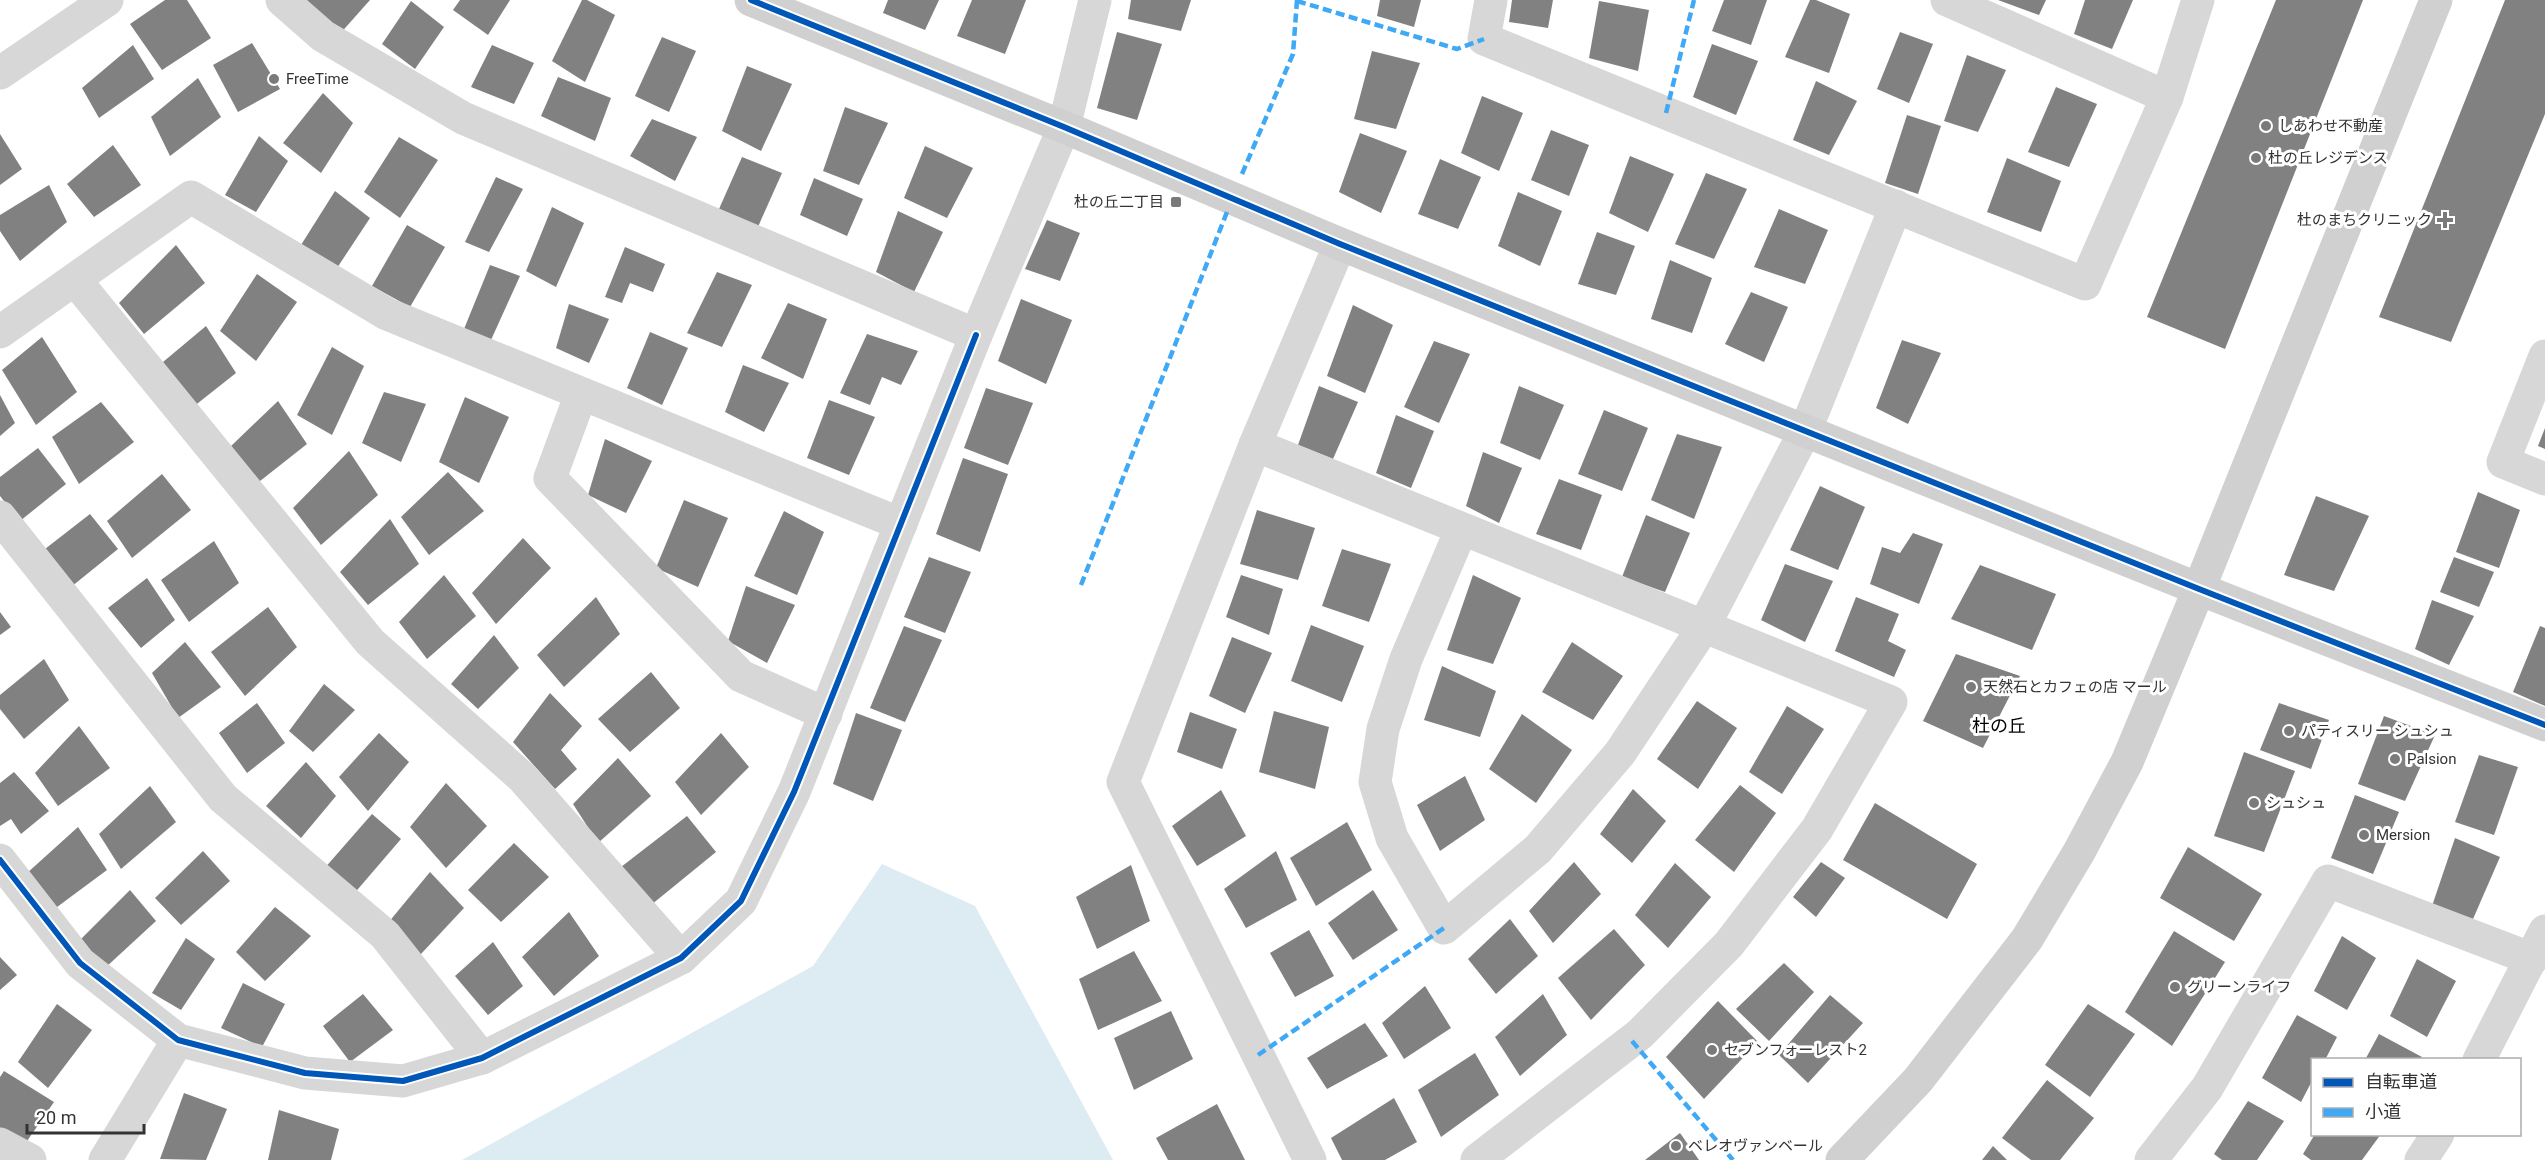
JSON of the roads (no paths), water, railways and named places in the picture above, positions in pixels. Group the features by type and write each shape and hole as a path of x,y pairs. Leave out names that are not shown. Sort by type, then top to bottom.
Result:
{"street":[{"path":"0,73 107,0"},
{"path":"282,0 323,36 464,118 976,335"},
{"path":"751,0 1064,127 1340,244 1806,429 2199,589 2545,725"},
{"path":"0,860 80,963 178,1040 306,1073 403,1081 482,1058 681,958 741,901 794,792 976,335 1064,127 1095,0"},
{"path":"1491,0 1484,39 2085,284 2167,97 2198,0"},
{"path":"1947,0 2167,97"},
{"path":"1842,1160 1918,1080 2027,939 2079,852 2127,762 2436,0"},
{"path":"0,332 76,281 191,197 387,314 901,524"},
{"path":"1461,530 1407,660 1383,729 1375,782 1392,838 1444,928 1538,849 1620,753 1703,628 1806,429 1896,206"},
{"path":"1311,1160 1123,782 1255,446 1340,244"},
{"path":"76,281 370,642 523,778 681,958"},
{"path":"2545,356 2503,462 2545,479"},
{"path":"581,394 550,478 741,676 826,714"},
{"path":"1255,446 1891,702 1817,829 1729,944 1640,1034 1477,1160"},
{"path":"0,517 222,798 385,934 482,1058"},
{"path":"2151,1160 2207,1088 2328,881 2539,945 2480,1058"},
{"path":"105,1160 178,1040"},
{"path":"2421,1160 2437,1136"},
{"path":"0,1144 30,1160"}],"place":[{"name":"FreeTime","path":"274,79"},
{"name":"しあわせ不動産","path":"2266,126"},
{"name":"杜の丘レジデンス","path":"2256,158"},
{"name":"杜の丘二丁目","path":"1176,202"},
{"name":"杜のまちクリニック","path":"2445,220"},
{"name":"天然石とカフェの店 マール","path":"1971,687"},
{"name":"パティスリー シュシュ","path":"2289,731"},
{"name":"Palsion","path":"2395,759"},
{"name":"シュシュ","path":"2254,803"},
{"name":"Mersion","path":"2364,835"},
{"name":"グリーンライフ","path":"2175,987"},
{"name":"セブンフォーレスト2","path":"1712,1050"},
{"name":"ベレオヴァンベール","path":"1676,1146"}],"district":[{"name":"杜の丘","path":"1999,725"}]}
